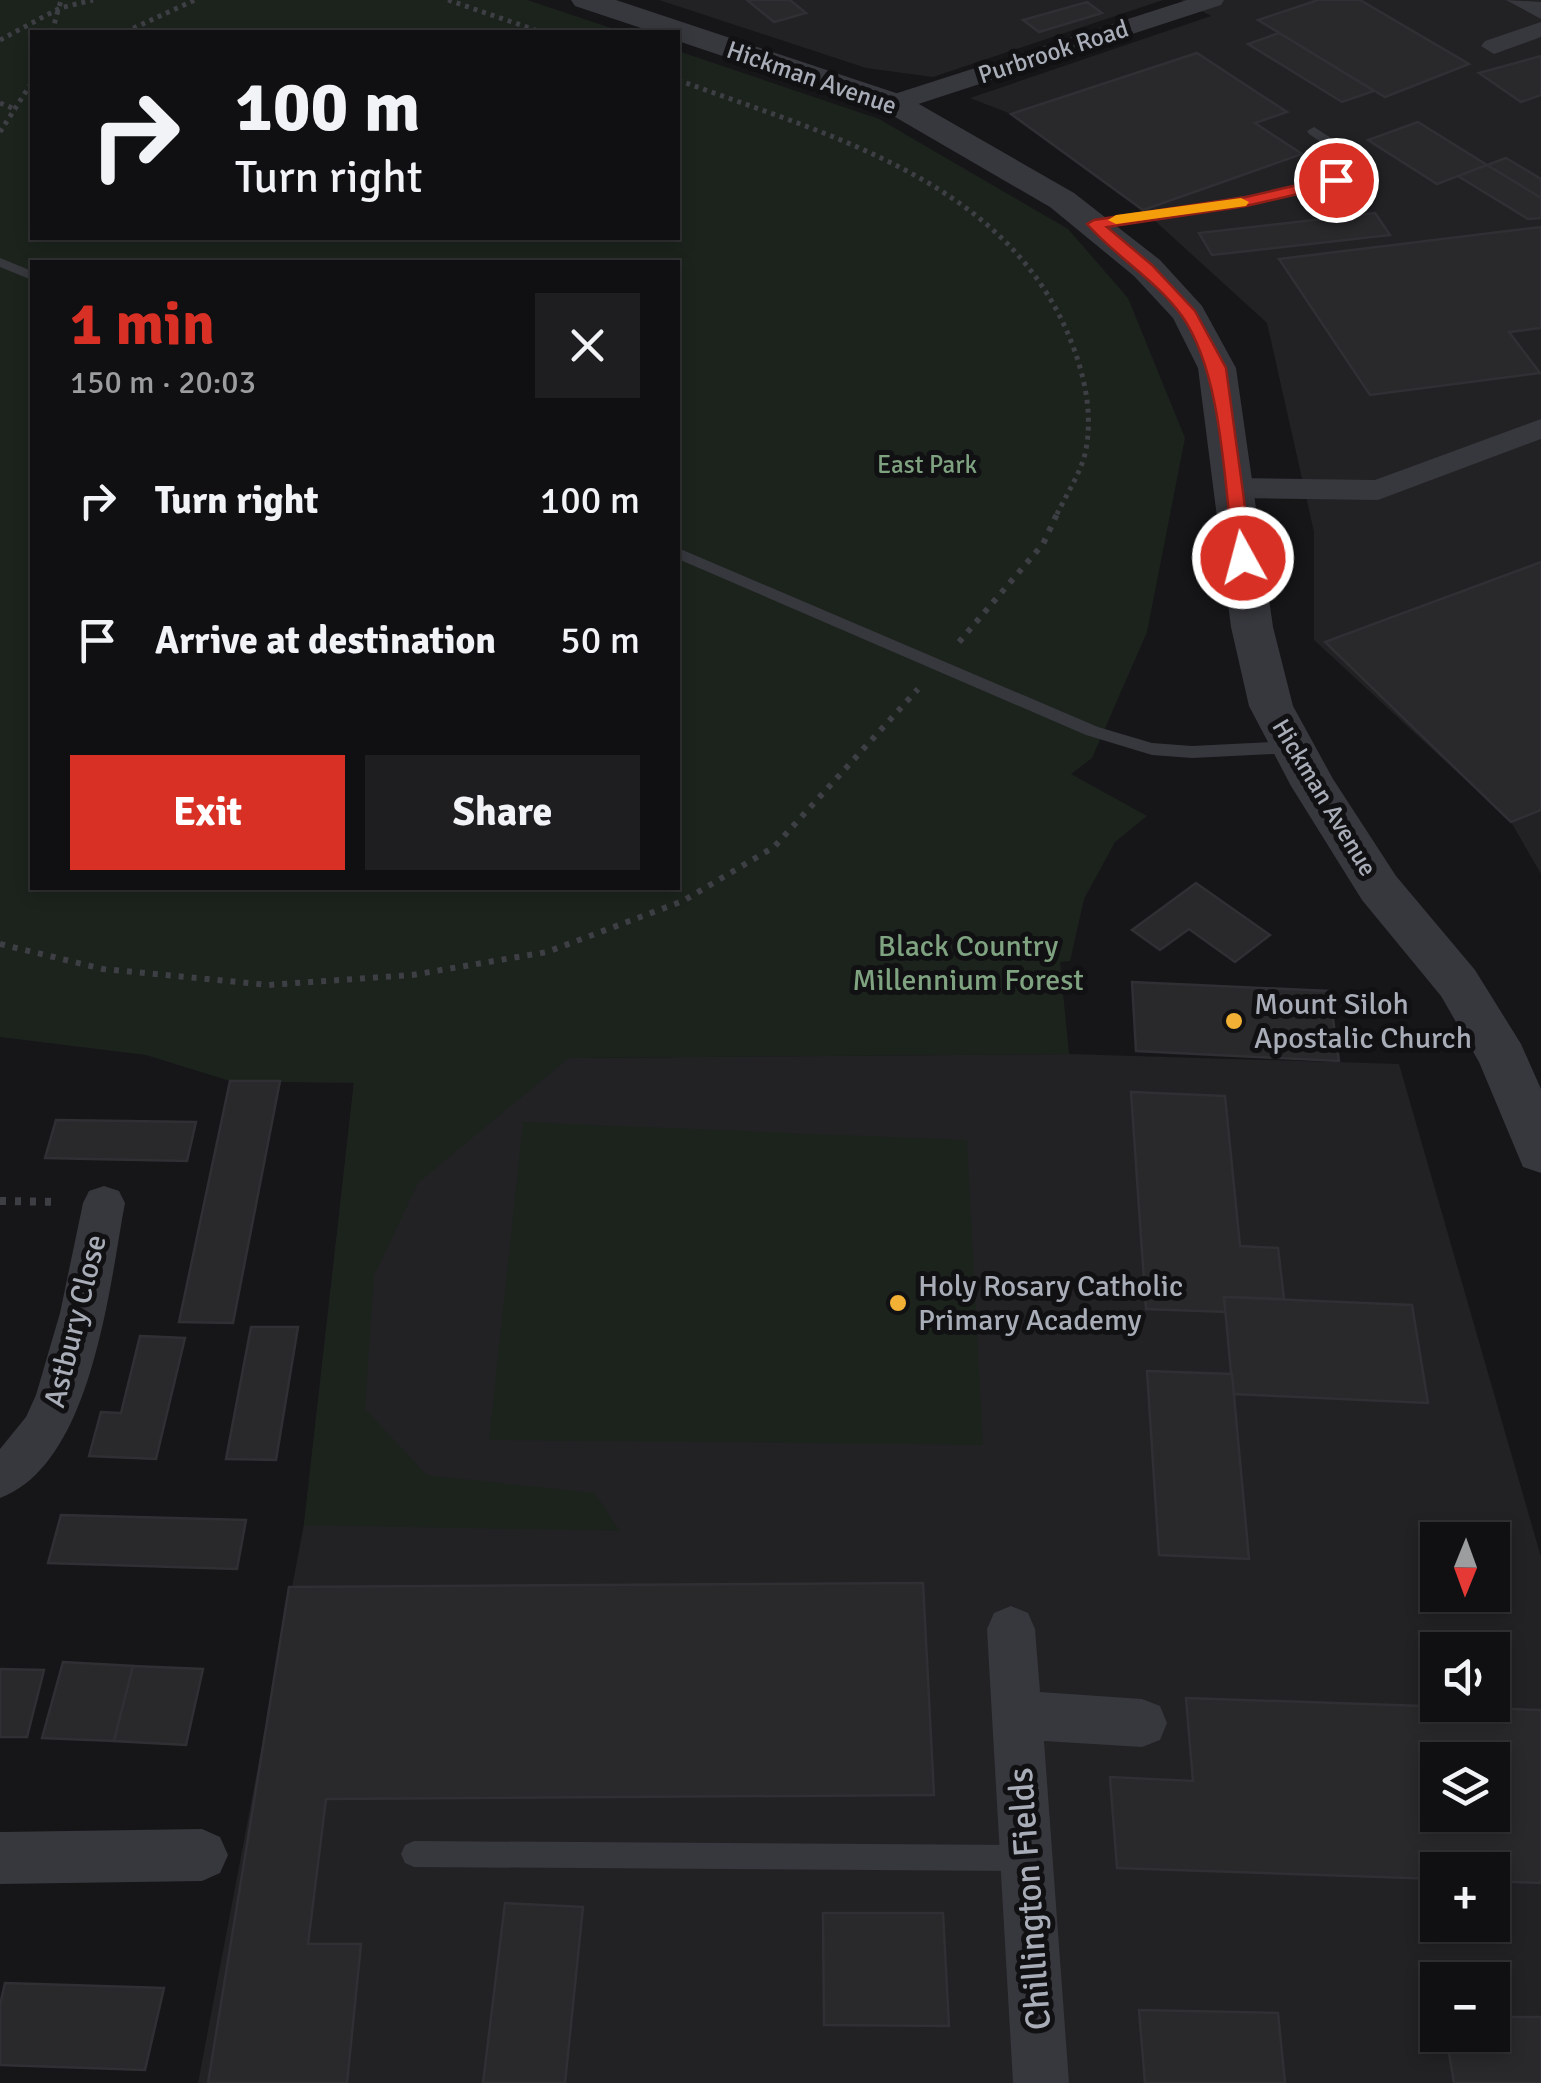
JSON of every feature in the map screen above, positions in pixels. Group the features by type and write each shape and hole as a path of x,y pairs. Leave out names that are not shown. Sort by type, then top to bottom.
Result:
{"street":[{"name":"Hickman Avenue","path":"586,0 676,30"},
{"name":"Purbrook Road","path":"894,103 1212,0"},
{"path":"1518,0 1541,12"},
{"path":"1494,46 1541,28"},
{"name":"Hickman Avenue","path":"680,31 894,103 1062,200 1147,268 1189,314 1218,368 1252,627 1271,706 1378,888 1458,984 1503,1058 1541,1152"},
{"path":"1234,488 1378,490 1541,428"},
{"name":"Astbury Close","path":"0,1477 18,1468 41,1440 58,1403 104,1204"},
{"name":"Chillington Fields","path":"1011,1629 1041,2083"},
{"path":"1017,1715 1142,1723"},
{"path":"0,1858 202,1855"}],"lane":[{"path":"1094,224 1302,191 1371,170 1314,131"},
{"path":"0,262 30,275"},
{"path":"680,554 1092,731 1152,749 1192,752 1292,747"},
{"path":"414,1854 1027,1858"}],"path":[{"path":"53,30 61,0"},
{"path":"0,40 60,8 93,0"},
{"path":"129,30 195,0"},
{"path":"448,0 535,30"},
{"path":"0,944 103,969 268,985 412,974 547,952 683,901 774,847 940,666 1043,544 1085,454 1088,390 1060,312 1014,248 947,193 880,155 680,81"},
{"path":"0,132 30,88"},
{"path":"0,103 17,110"}],"shaded area":[{"path":"659,0 1163,0 933,77 866,68"},
{"path":"1181,0 1541,0 1541,874 1511,822 1314,640 1314,532 1267,323 1143,210 1011,114 970,98 1211,16"},
{"path":"1069,1054 1399,1064 1541,1557 1541,2083 198,2083 304,1524 354,1082 569,1058"}],"green space":[{"name":"East Park","path":"0,0 527,0 617,30 30,30 30,240 680,240 680,52 879,119 1068,229 1128,298 1185,438 1147,632 1092,758 1071,774 1147,816 1115,842 1084,899 1070,961 1060,962 1069,1054 569,1058 418,1183 374,1276 365,1409 427,1475 595,1493 620,1531 304,1525 354,1083 230,1081 146,1055 0,1037"},
{"path":"523,1122 967,1140 983,1445 489,1440"}],"building":[{"path":"747,0 790,0 806,13 774,22"},
{"path":"1318,0 1360,0 1469,64 1385,97 1258,20"},
{"path":"1087,2 1102,13 1039,32 1023,20"},
{"path":"1279,33 1374,91 1342,102 1248,44"},
{"path":"1197,53 1287,112 1255,123 1302,154 1143,210 1011,114"},
{"path":"1541,56 1541,95 1521,102 1479,73"},
{"path":"1418,122 1487,165 1437,184 1368,140"},
{"path":"1506,158 1541,179 1541,198 1487,165"},
{"path":"1487,165 1541,198 1541,218 1528,219 1458,176"},
{"path":"1375,213 1390,235 1212,255 1199,233"},
{"path":"1541,227 1541,328 1509,332 1540,373 1370,395 1279,259"},
{"path":"1541,562 1541,810 1511,822 1325,642"},
{"path":"1196,883 1270,935 1235,962 1189,929 1160,950 1132,930"},
{"name":"Mount Siloh Apostalic Church","path":"1132,982 1329,991 1339,1061 1136,1051"},
{"path":"230,1081 280,1081 233,1323 179,1322"},
{"path":"1131,1092 1225,1096 1240,1246 1278,1248 1284,1299 1224,1297 1226,1312 1146,1309"},
{"path":"56,1120 196,1122 187,1161 45,1158"},
{"path":"1224,1297 1412,1305 1428,1403 1233,1394"},
{"path":"251,1327 298,1327 276,1460 226,1459"},
{"path":"140,1336 185,1338 156,1459 89,1456 101,1412 121,1413"},
{"path":"1147,1371 1232,1374 1249,1559 1159,1555"},
{"path":"61,1515 246,1520 237,1569 48,1563"},
{"path":"923,1583 934,1795 326,1799 308,1944 361,1944 347,2083 208,2083 289,1587"},
{"path":"63,1662 133,1666 114,1741 42,1738"},
{"path":"133,1666 203,1669 186,1745 114,1741"},
{"path":"0,1669 44,1670 27,1737 0,1737"},
{"path":"1186,1698 1420,1706 1420,1722 1510,1722 1510,1709 1541,1710 1541,1883 1510,1882 1510,1852 1420,1852 1420,1878 1117,1868 1110,1777 1193,1781"},
{"path":"505,1903 583,1907 565,2083 483,2083"},
{"path":"823,1913 943,1913 949,2026 824,2025"},
{"path":"5,1983 164,1988 145,2070 0,2065 0,2005"},
{"path":"1139,2010 1278,2013 1285,2083 1145,2083"},
{"path":"1510,2017 1541,2017 1541,2083 1454,2083 1449,2052 1510,2052"}],"slow traffic":[{"path":"1116,220 1241,202"}],"place":[{"name":"Mount Siloh Apostalic Church","path":"1234,1021"},
{"name":"Holy Rosary Catholic Primary Academy","path":"898,1303"}],"route":[{"path":"1243,558 1218,368 1189,314 1147,268 1094,224 1246,202 1336,180"}],"park label":[{"name":"Black Country Millennium Forest","path":"968,963"}]}
